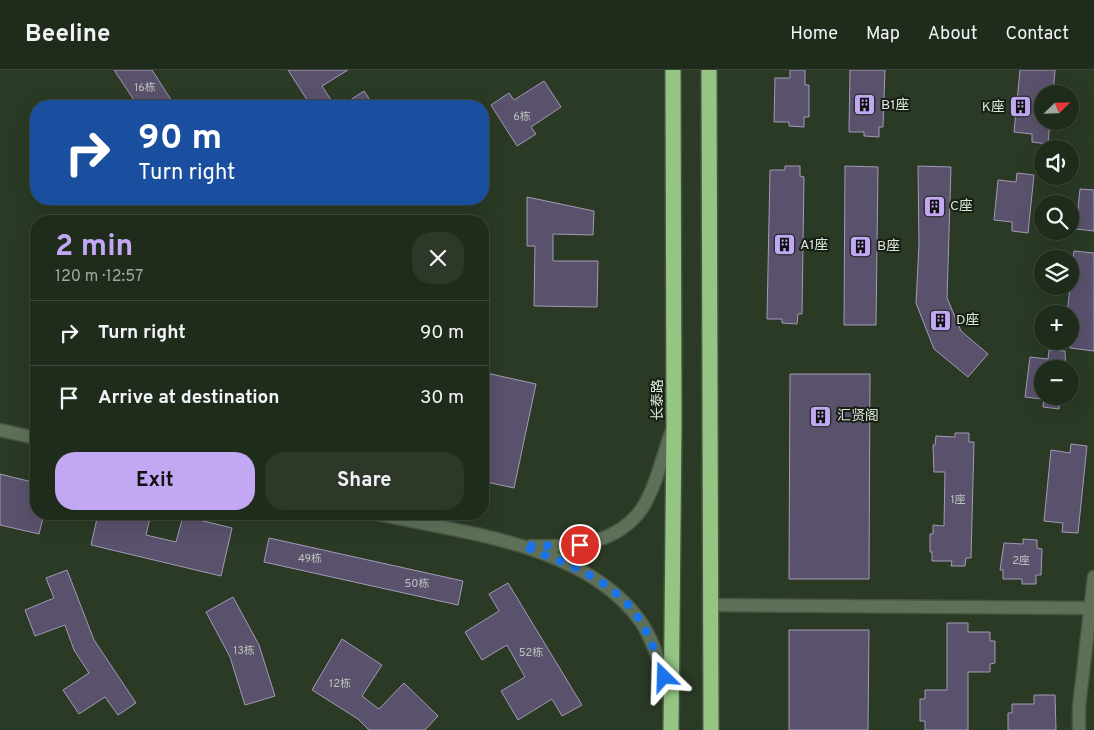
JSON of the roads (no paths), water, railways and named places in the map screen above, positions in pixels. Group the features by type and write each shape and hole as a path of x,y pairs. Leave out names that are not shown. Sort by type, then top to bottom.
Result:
{"highway":[{"name":"长泰路","path":"671,730 674,424 674,70"},
{"path":"709,70 711,730"}],"street":[{"path":"523,546 568,547 593,543 621,528 638,514 648,495 674,424"},
{"path":"0,430 30,437"},
{"path":"404,520 523,546 586,572 610,588 627,604 642,624 671,693"},
{"path":"1079,730 1079,707 1092,608 1094,577"},
{"path":"711,605 1092,608"}],"place":[{"name":"B1座","path":"865,105"},
{"name":"K座","path":"1021,107"},
{"name":"C座","path":"934,206"},
{"name":"A1座","path":"784,245"},
{"name":"B座","path":"861,246"},
{"name":"D座","path":"940,320"},
{"name":"汇贤阁","path":"821,416"}]}
